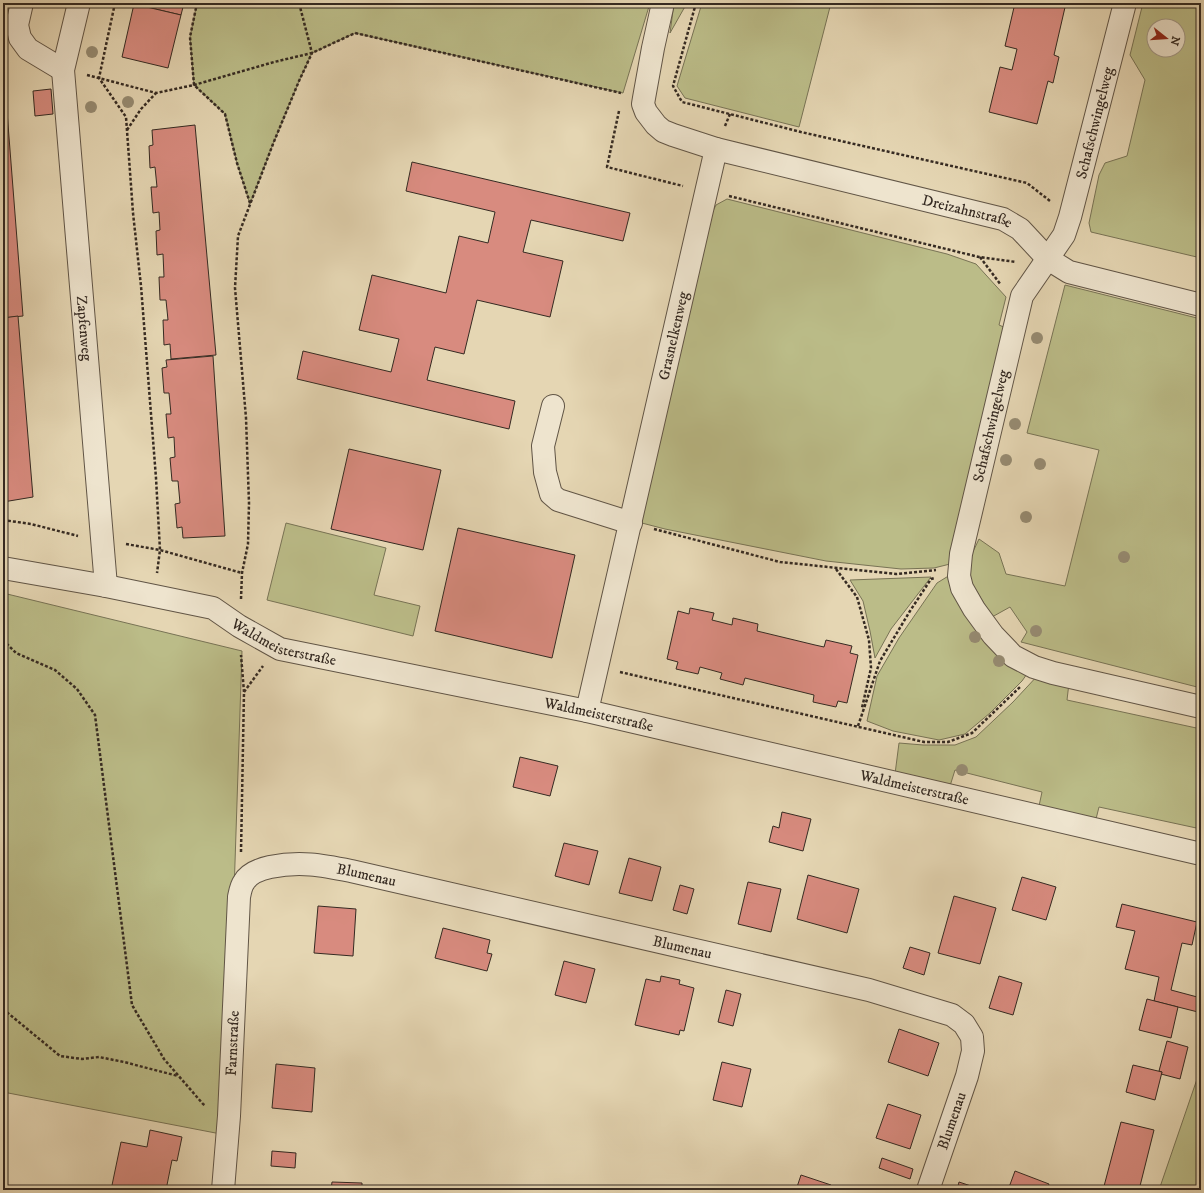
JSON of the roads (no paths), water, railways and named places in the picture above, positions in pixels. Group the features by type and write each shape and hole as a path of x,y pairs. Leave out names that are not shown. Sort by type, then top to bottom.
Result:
{"street":[{"path":"22,3 17,25 20,38 28,49 63,70"},
{"name":"Zapfenweg","path":"79,3 63,70 106,586"},
{"path":"664,3 653,48 644,98 646,112 656,125 663,131 716,149"},
{"name":"Schafschwingelweg","path":"1125,3 1070,217 1064,235 1022,296 961,554 959,576 962,588 974,609 993,635 1013,656 1034,667 1053,673 1201,708"},
{"name":"Grasnelkenweg","path":"587,711 716,149"},
{"name":"Dreizahnstraße","path":"716,149 1003,219 1020,228 1048,259 1069,272 1201,305"},
{"path":"553,406 543,446 544,472 551,494 558,500 631,523"},
{"name":"Waldmeisterstraße","path":"3,568 106,586 213,608 239,626 280,649 587,711 1201,854"},
{"name":"Blumenau","path":"239,897 244,881 257,870 280,865 298,864 322,866 351,871 869,990 952,1015 964,1024 972,1038 973,1050 967,1076 928,1190"},
{"name":"Farnstraße","path":"223,1190 229,1116 239,897"}]}
